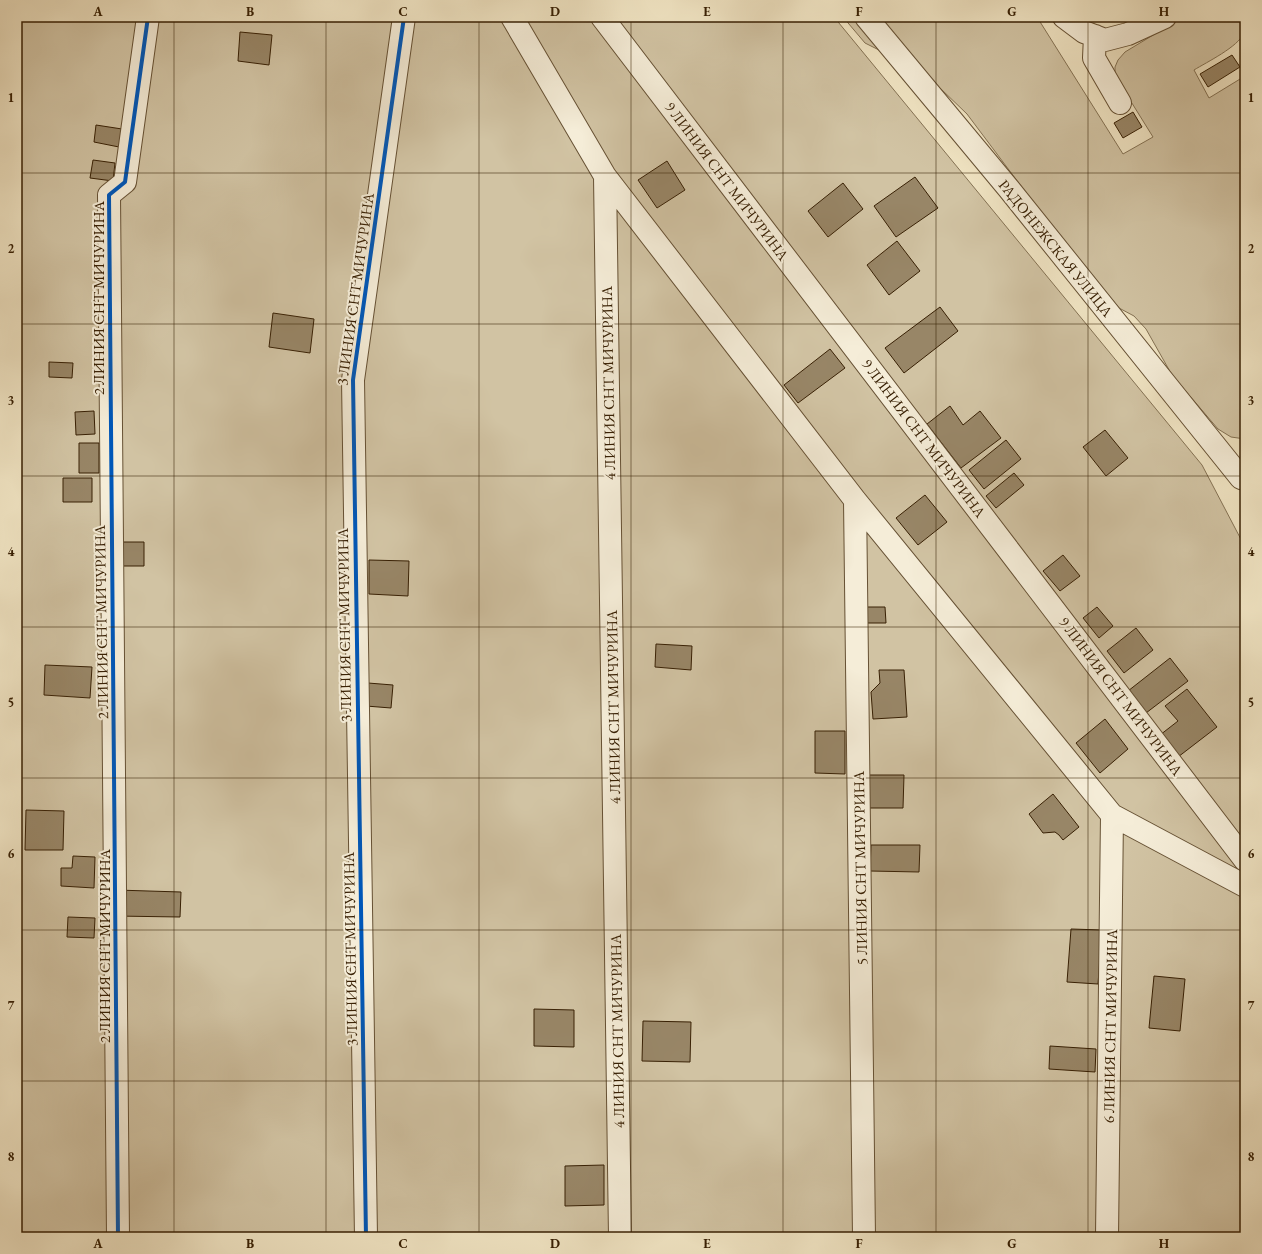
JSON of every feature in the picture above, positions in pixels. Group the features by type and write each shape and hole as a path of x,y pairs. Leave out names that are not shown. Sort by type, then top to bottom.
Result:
{"street":[{"name":"2 ЛИНИЯ СНТ МИЧУРИНА","path":"118,1237 108,195 125,182 148,17"},
{"name":"3 ЛИНИЯ СНТ МИЧУРИНА","path":"366,1237 353,380 404,17"},
{"path":"512,17 605,176 855,500 1112,815 1245,886"},
{"name":"9 ЛИНИЯ СНТ МИЧУРИНА","path":"602,17 1245,860"},
{"name":"РАДОНЕЖСКАЯ УЛИЦА","path":"866,17 1010,189 1241,478 1245,479"},
{"path":"1064,17 1084,32 1105,40 1128,34 1165,17"},
{"path":"1095,36 1094,58 1120,103"},
{"name":"4 ЛИНИЯ СНТ МИЧУРИНА","path":"605,176 620,1237"},
{"name":"5 ЛИНИЯ СНТ МИЧУРИНА","path":"855,500 864,1237"},
{"name":"6 ЛИНИЯ СНТ МИЧУРИНА","path":"1107,1237 1112,815"}],"shaded area":[{"path":"17,17 834,17 1202,465 1245,547 1245,1237 17,1237"},
{"path":"843,17 1037,17 1123,154 1153,137 1115,74 1115,67 1118,60 1125,52 1183,17 1245,17 1245,31 1241,38 1222,54 1194,70 1209,98 1245,76 1245,439 1231,437 1218,429 1172,375 1146,329 1134,316 1119,308 1042,214 967,114 941,89 913,67 865,43"}],"building":[{"path":"240,32 272,35 269,65 238,61"},
{"path":"1232,55 1240,67 1208,87 1200,74"},
{"path":"1133,112 1142,127 1123,138 1114,123"},
{"path":"96,125 122,129 119,147 94,142"},
{"path":"93,160 115,163 113,181 90,178"},
{"path":"667,161 685,190 657,208 638,180"},
{"path":"915,177 938,208 896,237 874,206"},
{"path":"843,183 863,209 828,237 808,211"},
{"path":"897,241 920,271 889,295 867,265"},
{"path":"940,307 958,331 904,373 885,348"},
{"path":"273,313 314,319 310,353 269,347"},
{"path":"830,349 845,368 798,403 784,385"},
{"path":"49,362 73,363 72,378 49,377"},
{"path":"950,406 963,425 980,411 1001,438 961,468 927,424"},
{"path":"94,411 95,434 76,435 75,412"},
{"path":"1105,430 1128,458 1106,476 1083,447"},
{"path":"1006,440 1021,459 984,489 969,470"},
{"path":"79,443 99,443 99,473 79,473"},
{"path":"1014,473 1024,485 996,508 986,496"},
{"path":"63,478 92,478 92,502 63,502"},
{"path":"925,495 947,522 918,545 896,518"},
{"path":"123,542 144,542 144,566 122,566"},
{"path":"1063,555 1080,576 1060,591 1043,571"},
{"path":"369,560 409,561 408,596 369,594"},
{"path":"866,607 885,607 886,623 866,623"},
{"path":"1097,607 1113,626 1099,638 1083,618"},
{"path":"1136,628 1153,650 1124,673 1107,651"},
{"path":"656,644 692,646 691,670 655,667"},
{"path":"1170,658 1188,681 1146,713 1128,691"},
{"path":"45,665 92,667 90,698 44,695"},
{"path":"879,670 904,670 907,717 873,719 871,692 880,683"},
{"path":"368,683 393,685 391,708 366,706"},
{"path":"1187,689 1217,727 1178,757 1160,735 1178,721 1165,706"},
{"path":"1105,719 1128,749 1100,773 1076,743"},
{"path":"815,731 845,731 845,774 815,773"},
{"path":"868,775 904,775 903,808 866,808"},
{"path":"1053,794 1079,827 1063,840 1055,832 1043,833 1029,814"},
{"path":"26,810 64,811 63,850 25,850"},
{"path":"871,845 920,845 919,872 870,871"},
{"path":"73,856 95,857 94,888 61,886 61,868 72,868"},
{"path":"116,890 181,892 180,917 115,916"},
{"path":"68,917 95,918 94,938 67,937"},
{"path":"1071,929 1102,930 1098,984 1067,982"},
{"path":"1154,976 1185,979 1180,1031 1149,1028"},
{"path":"534,1009 574,1010 574,1047 534,1046"},
{"path":"643,1021 691,1022 690,1062 642,1061"},
{"path":"1050,1046 1096,1049 1095,1072 1049,1069"},
{"path":"604,1165 604,1205 565,1206 565,1166"}],"cycle path":[{"path":"118,1237 109,195 125,182 148,17"},
{"path":"366,1237 353,380 404,17"}]}
